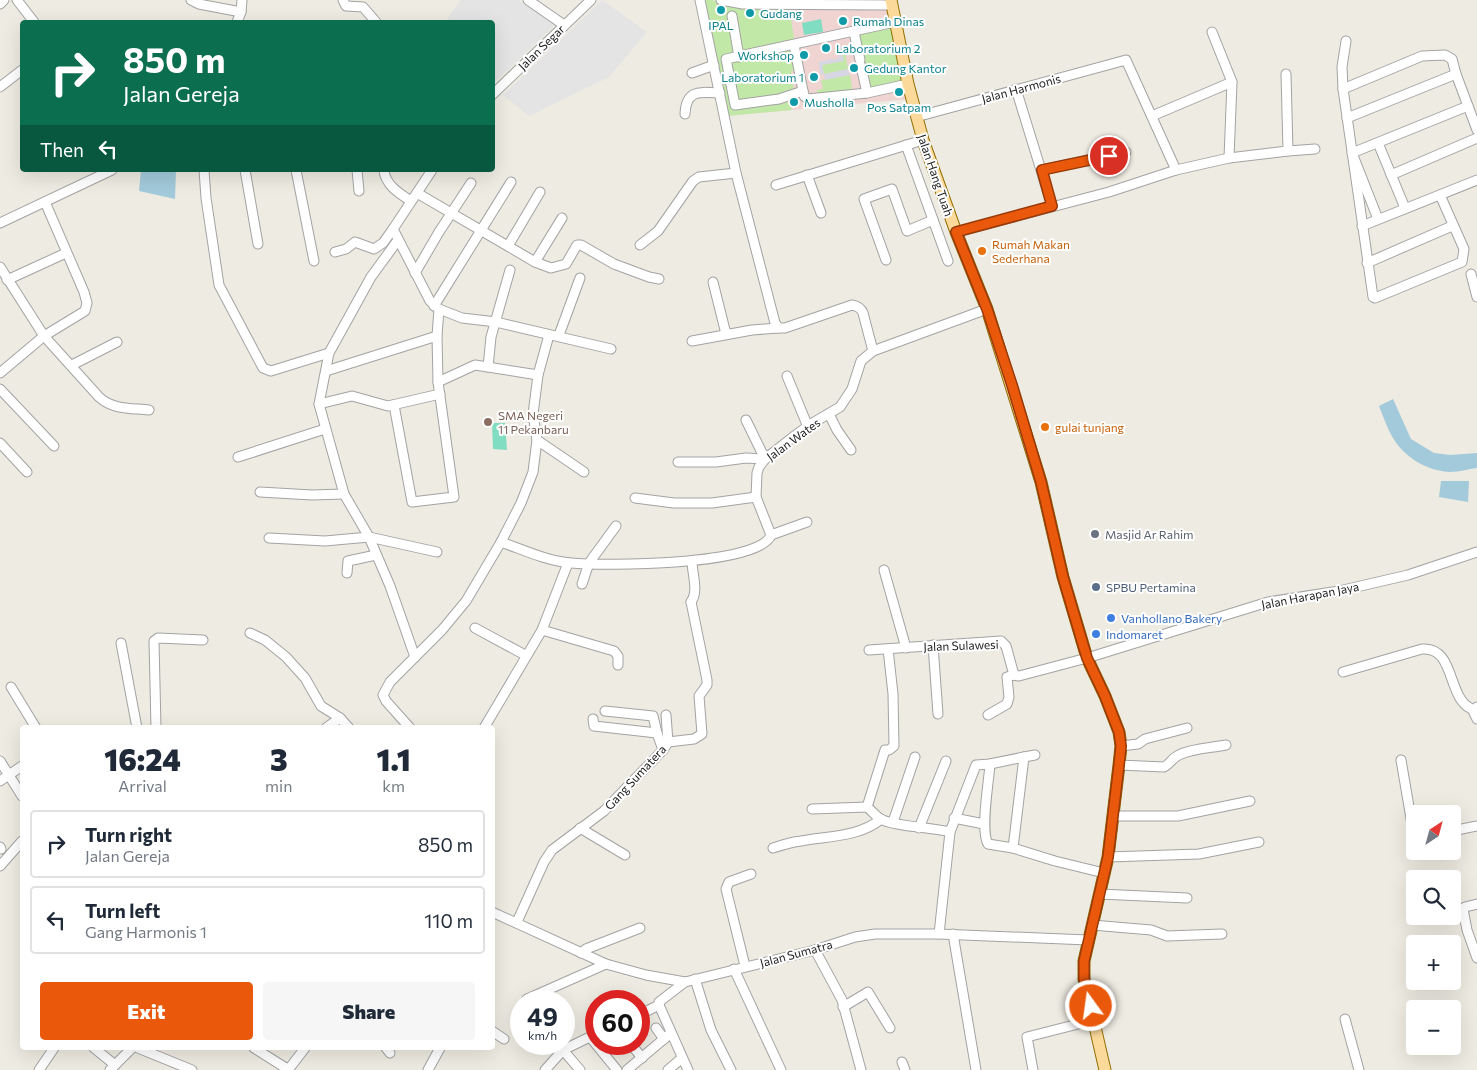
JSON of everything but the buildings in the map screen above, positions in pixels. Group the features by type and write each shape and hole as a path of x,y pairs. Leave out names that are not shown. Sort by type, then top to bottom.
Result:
{"main road":[{"name":"Jalan Hang Tuah","path":"891,3 908,84 923,140 956,232 987,309 1041,482 1063,577 1087,658 1119,732 1121,746 1108,857 1084,961 1084,979 1105,1070"}],"street":[{"path":"0,4 4,0"},
{"path":"17,0 32,20"},
{"path":"191,0 199,4 241,12"},
{"path":"238,20 242,0"},
{"path":"344,0 346,6 363,7 374,20"},
{"path":"528,0 564,25"},
{"name":"Jalan Segar","path":"495,92 591,0"},
{"path":"700,0 736,173 775,323 779,328"},
{"path":"720,0 742,4 891,3"},
{"path":"732,16 739,57"},
{"path":"803,91 779,99 735,105 726,60 895,22"},
{"path":"854,32 867,93"},
{"path":"1212,32 1232,82 1229,158"},
{"path":"1346,41 1342,67 1343,89 1367,263 1372,295 1375,298 1462,262 1464,249 1452,226 1440,195"},
{"path":"794,45 804,96 808,99 867,93 908,84"},
{"path":"1343,89 1422,56 1445,55 1451,57 1477,130"},
{"name":"Jalan Harmonis","path":"916,117 1126,60 1152,116"},
{"path":"692,73 714,66"},
{"path":"0,88 20,72"},
{"path":"1286,74 1288,152"},
{"path":"1347,118 1456,74"},
{"path":"1176,170 1152,116 1232,82"},
{"path":"1016,89 1052,206"},
{"path":"685,114 686,103 696,92 720,93"},
{"path":"1352,153 1468,106"},
{"path":"1391,175 1477,138"},
{"path":"776,185 923,140"},
{"path":"1378,143 1405,208"},
{"path":"906,145 948,261"},
{"path":"956,232 1109,192 1176,170 1229,158 1315,149"},
{"path":"1042,170 1126,152"},
{"path":"1352,153 1378,219"},
{"path":"0,223 108,172"},
{"path":"204,172 206,198 219,285 263,368 271,371 329,353"},
{"path":"245,172 258,244"},
{"path":"296,172 314,261"},
{"path":"357,172 359,192"},
{"path":"384,172 384,175 395,190 411,201"},
{"path":"335,252 355,242 374,249 383,243 431,172"},
{"path":"640,245 658,231 694,181 699,177 736,173"},
{"path":"807,175 821,213"},
{"path":"1362,226 1477,180"},
{"path":"394,405 412,502 454,497 438,382 436,308 480,230 511,182"},
{"path":"415,273 471,183"},
{"path":"886,260 864,198 892,189 907,231 933,220"},
{"path":"417,192 535,262 551,268 563,266 569,261 580,244 614,264 659,279"},
{"path":"508,246 540,192"},
{"path":"0,373 44,336 85,311 87,304 84,292 46,202"},
{"path":"535,262 562,218"},
{"path":"1367,263 1452,226"},
{"path":"393,230 430,301 436,308 462,318 496,322 612,349"},
{"path":"398,240 371,277 329,353 319,404 344,494 369,537 390,586 415,657"},
{"path":"7,280 66,253"},
{"path":"0,267 44,336 105,402 114,407 149,410"},
{"path":"488,367 492,337 510,270"},
{"path":"1471,274 1477,297"},
{"path":"559,336 580,278"},
{"path":"713,282 726,334"},
{"path":"692,341 752,330 779,328 855,305 863,313 873,351"},
{"name":"Jalan Wates","path":"771,536 756,497 757,473 765,459 808,427 840,407 852,389 856,371 861,362 873,351 987,309"},
{"path":"407,725 386,702 383,695 390,682 442,630 466,601 501,542 521,503 533,472 537,440 533,414 538,375 549,335"},
{"path":"326,370 437,336"},
{"path":"72,365 117,342"},
{"path":"438,382 475,365 538,375"},
{"path":"787,376 808,427"},
{"path":"0,389 54,446"},
{"path":"319,404 352,396 388,406 440,394"},
{"path":"829,414 837,430 851,450"},
{"path":"678,462 716,462 746,458 765,459 746,420"},
{"path":"238,457 325,429"},
{"path":"537,440 584,472"},
{"path":"0,443 27,472"},
{"path":"260,492 312,496 344,494"},
{"path":"635,498 674,503 712,503 756,497"},
{"path":"501,542 548,559 568,563 642,564 692,561 741,553 765,544 771,536 807,522"},
{"path":"582,584 589,563 616,526"},
{"path":"269,538 325,541 369,537 437,552"},
{"name":"Jalan Harapan Jaya","path":"1087,658 1268,602 1339,590 1408,574 1477,552"},
{"path":"347,573 348,561 376,555"},
{"name":"Gang Sumatera","path":"517,922 544,862 552,850 604,811 666,746 698,738 703,731 698,696 707,685 707,680 687,602 694,598 695,591 692,561"},
{"path":"486,725 525,655 542,630 568,563"},
{"path":"884,570 906,648"},
{"path":"475,628 525,655"},
{"path":"542,630 614,651 618,656 618,665"},
{"path":"250,633 264,640 286,657 305,678 322,706 340,718 346,725"},
{"path":"156,725 154,641 158,638 203,640"},
{"name":"Jalan Sulawesi","path":"869,650 1001,641 1006,646 1014,674"},
{"path":"121,643 136,725"},
{"path":"933,645 938,714"},
{"path":"1343,672 1430,648 1441,656 1462,702 1470,708 1476,708 1474,714 1477,720"},
{"path":"868,807 885,750 891,750 894,746 888,649"},
{"path":"988,714 1007,704 1010,697 1007,677 1014,674 1019,676 1087,658"},
{"path":"11,687 34,725"},
{"path":"605,711 653,716 657,733 666,746"},
{"path":"666,715 666,746"},
{"path":"330,725 340,718"},
{"path":"593,719 594,726 657,733"},
{"path":"1121,746 1138,744 1145,739 1187,728"},
{"path":"1119,765 1164,768 1168,766 1174,757 1182,753 1226,745"},
{"path":"939,934 950,832 976,765 1035,755"},
{"path":"893,822 916,757"},
{"path":"1012,848 1024,757"},
{"path":"1401,760 1408,805"},
{"path":"919,828 946,761"},
{"path":"0,762 20,793"},
{"path":"990,764 984,824 988,844 1012,848 1104,873"},
{"path":"0,780 20,767"},
{"path":"1114,816 1178,816 1250,801"},
{"path":"812,809 868,807 881,819 919,828 936,828 950,832"},
{"path":"954,818 984,824"},
{"path":"774,848 857,831 872,826 881,819"},
{"path":"1461,829 1477,826"},
{"path":"580,828 624,855"},
{"path":"1108,857 1199,854 1259,842"},
{"path":"0,866 20,843"},
{"path":"745,966 726,889 729,882 751,874"},
{"path":"1099,894 1187,898"},
{"path":"1477,904 1465,907 1463,910 1467,930 1477,958"},
{"name":"Jalan Sumatra","path":"495,913 606,964 646,975 685,982 815,950 856,937 888,934 953,934 1088,940"},
{"path":"1092,925 1151,930 1167,936 1222,934"},
{"path":"581,953 586,949 640,928"},
{"path":"953,934 976,1070"},
{"path":"815,950 842,1000 861,1070"},
{"path":"547,990 606,964"},
{"path":"734,969 781,1070"},
{"path":"696,979 711,1030 731,1070"},
{"path":"685,982 664,997 659,1002 659,1005 668,1036 688,1070"},
{"path":"843,1007 868,992 890,1028"},
{"path":"650,1010 659,1005"},
{"path":"1345,1019 1359,1070"},
{"path":"1033,1070 1027,1036 1094,1020"},
{"path":"656,1028 668,1036"},
{"path":"495,1032 504,1039"},
{"path":"627,1070 668,1036"},
{"path":"39,1070 53,1050"},
{"path":"96,1050 112,1067 130,1050"},
{"path":"143,1050 192,1070"},
{"path":"257,1050 288,1070 303,1050"},
{"path":"428,1070 439,1050"},
{"path":"545,1070 558,1055"},
{"path":"567,1055 580,1070"},
{"path":"606,1055 617,1070"},
{"path":"668,1070 682,1058"}],"shaded area":[{"path":"461,0 518,0 556,24 495,82 495,20 446,20"},
{"path":"602,0 647,32 609,77 529,116 503,95"},
{"path":"711,0 742,6 890,7 908,99 727,116"},
{"path":"843,46 844,49 841,49 844,61 822,65 824,74 821,75 818,62 839,58 836,47"},
{"path":"848,69 850,75 825,80 824,74"}],"green space":[{"path":"702,0 742,6 789,7 799,69 791,71 794,90 785,97 792,110 727,116"},
{"path":"821,19 823,32 804,35 802,23"},
{"path":"893,23 905,85 867,93 863,60 854,32"},
{"path":"841,49 844,49 848,69 824,74 822,65 843,61"},
{"path":"850,75 851,91 818,97 817,90 823,89 821,80"},
{"path":"492,423 505,423 507,450 493,449"}],"water":[{"path":"141,172 176,172 175,199 139,191"},
{"path":"1393,399 1411,439 1434,453 1450,455 1477,453 1477,468 1453,472 1441,471 1425,466 1410,457 1393,438 1379,406"},
{"path":"1441,481 1469,481 1468,502 1439,497"}],"place":[{"name":"IPAL","path":"721,10"},
{"name":"Gudang","path":"750,13"},
{"name":"Rumah Dinas","path":"843,21"},
{"name":"Laboratorium 2","path":"826,48"},
{"name":"Workshop","path":"804,55"},
{"name":"Gedung Kantor","path":"854,68"},
{"name":"Laboratorium 1","path":"814,77"},
{"name":"Pos Satpam","path":"899,92"},
{"name":"Musholla","path":"794,102"},
{"name":"Rumah Makan Sederhana","path":"982,251"},
{"name":"SMA Negeri 11 Pekanbaru","path":"488,422"},
{"name":"gulai tunjang","path":"1045,427"},
{"name":"Masjid Ar Rahim","path":"1095,534"},
{"name":"SPBU Pertamina","path":"1096,587"},
{"name":"Vanhollano Bakery","path":"1111,618"},
{"name":"Indomaret","path":"1096,634"}],"route":[{"path":"1091,1006 1084,979 1084,961 1108,857 1121,746 1119,732 1087,658 1063,577 1041,482 1012,385 987,309 956,232 1052,206 1042,170 1109,156"}]}
